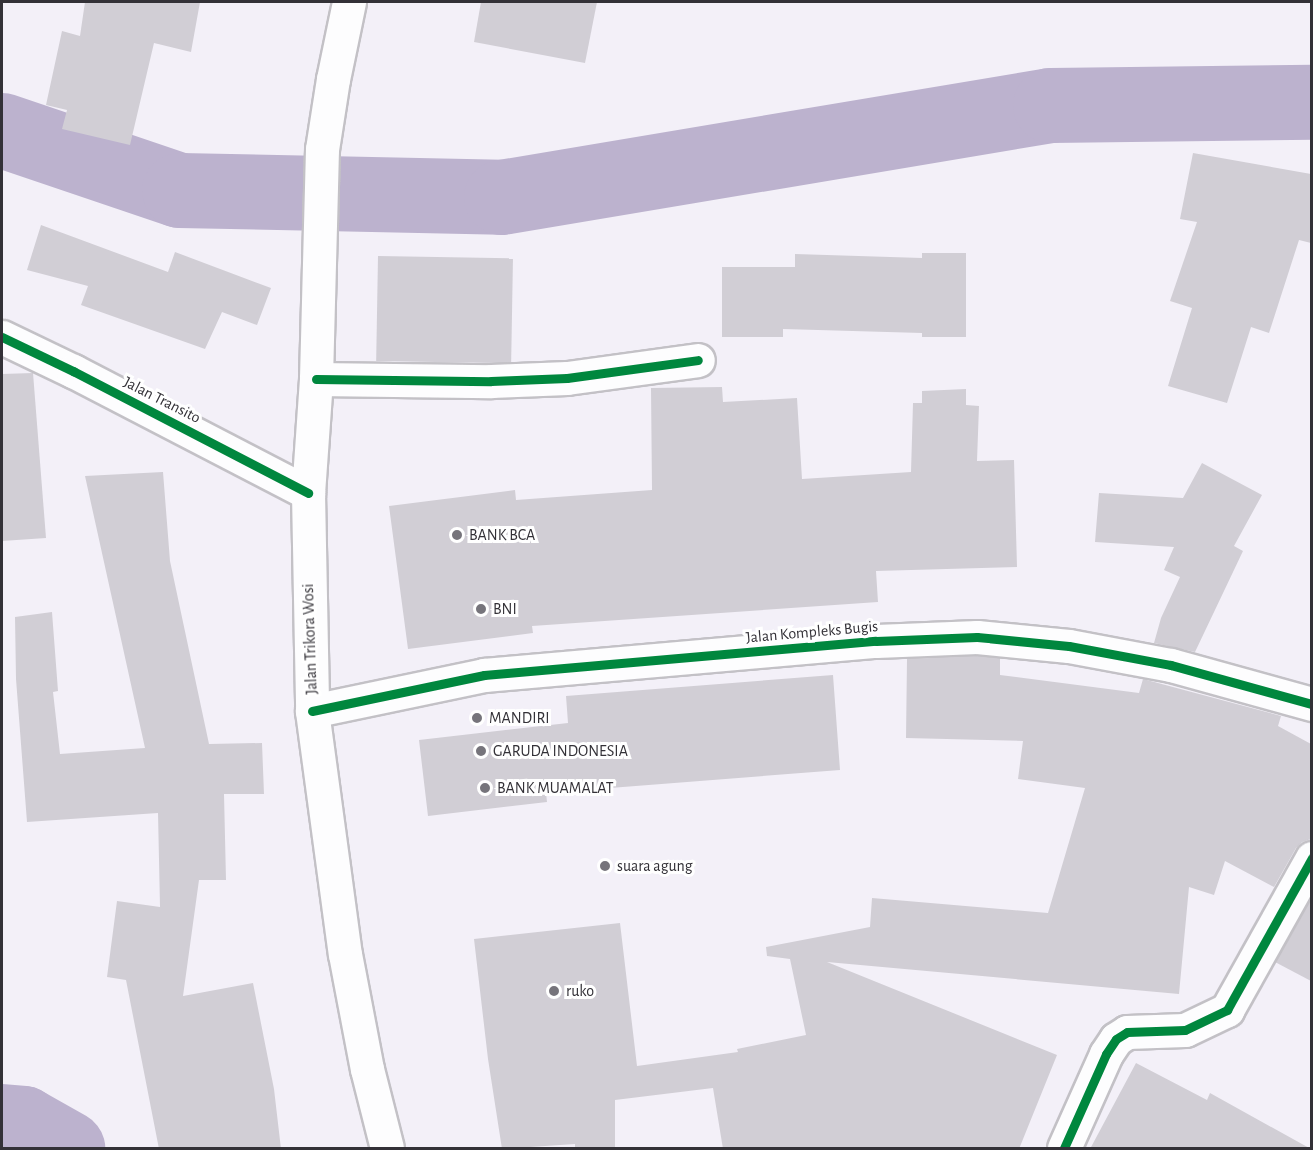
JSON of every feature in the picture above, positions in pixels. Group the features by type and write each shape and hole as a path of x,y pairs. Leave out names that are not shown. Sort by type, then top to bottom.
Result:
{"main road":[{"name":"Jalan Trikora Wosi","path":"349,2 333,79 322,150 316,379 308,493 312,711 345,954 367,1069 387,1149"},
{"name":"Jalan Transito","path":"2,337 73,371 308,493"},
{"path":"316,379 491,381 567,378 698,360"},
{"name":"Jalan Kompleks Bugis","path":"312,711 484,675 876,641 977,637 1069,646 1170,665 1309,699"},
{"path":"1064,1149 1106,1054 1116,1039 1127,1032 1185,1030 1227,1010 1311,858"}],"building":[{"path":"85,2 200,2 191,52 154,43 130,145 62,129 67,110 46,105 62,31 80,36"},
{"path":"481,2 597,2 585,63 474,42"},
{"path":"1193,153 1311,174 1311,243 1299,240 1269,333 1251,327 1227,403 1168,386 1192,308 1170,301 1197,222 1180,219"},
{"path":"41,225 168,272 175,252 271,288 257,325 222,312 205,349 81,305 88,286 27,270"},
{"path":"922,253 966,253 966,337 922,337 922,333 783,329 783,337 722,337 722,267 795,267 795,254 922,258"},
{"path":"378,256 513,258 511,363 376,361"},
{"path":"33,373 46,538 2,541 2,374"},
{"path":"722,387 723,402 797,398 802,479 911,472 913,403 922,403 922,391 966,389 966,405 979,406 977,461 1014,460 1017,567 876,571 878,602 532,626 533,633 408,649 389,506 515,490 516,500 652,490 651,388"},
{"path":"1202,463 1262,495 1234,546 1243,551 1195,652 1154,643 1161,618 1180,577 1164,570 1174,547 1095,542 1099,493 1183,498"},
{"path":"163,472 170,561 209,744 262,743 264,794 224,794 226,880 199,880 183,996 253,983 274,1089 281,1149 159,1149 126,980 107,977 117,901 160,907 158,813 27,822 16,679 15,617 52,612 58,691 53,692 60,754 145,748 85,476"},
{"path":"976,656 1000,658 1000,675 1139,693 1143,679 1281,716 1278,726 1311,744 1311,839 1302,842 1296,848 1274,887 1225,861 1214,895 1189,887 1179,994 827,962 1057,1055 1019,1149 723,1149 713,1088 615,1100 615,1149 575,1149 575,1144 502,1149 488,1059 474,939 620,923 637,1066 738,1052 737,1049 806,1035 790,959 767,956 766,947 870,927 872,898 1048,913 1085,788 1018,779 1023,741 906,738 907,659"},
{"path":"833,675 840,770 546,793 547,802 428,816 419,740 568,723 566,696"},
{"path":"1311,897 1311,981 1275,962"},
{"path":"1136,1063 1207,1100 1210,1093 1311,1149 1090,1149"}],"waterway":[{"path":"2,130 179,190 501,197 1050,105 1312,102"},
{"path":"2,1121 23,1123 67,1148"}],"cycle path":[{"path":"2,337 73,371 308,493"},
{"path":"316,379 491,381 567,378 698,360"},
{"path":"312,711 484,675 876,641 977,637 1069,646 1171,665 1312,704"},
{"path":"1064,1148 1106,1054 1116,1039 1127,1032 1185,1030 1227,1010 1312,858"}],"place":[{"name":"BANK BCA","path":"457,535"},
{"name":"BNI","path":"481,609"},
{"name":"MANDIRI","path":"477,718"},
{"name":"GARUDA INDONESIA","path":"481,751"},
{"name":"BANK MUAMALAT","path":"485,788"},
{"name":"suara agung","path":"605,866"},
{"name":"ruko","path":"554,991"}]}
